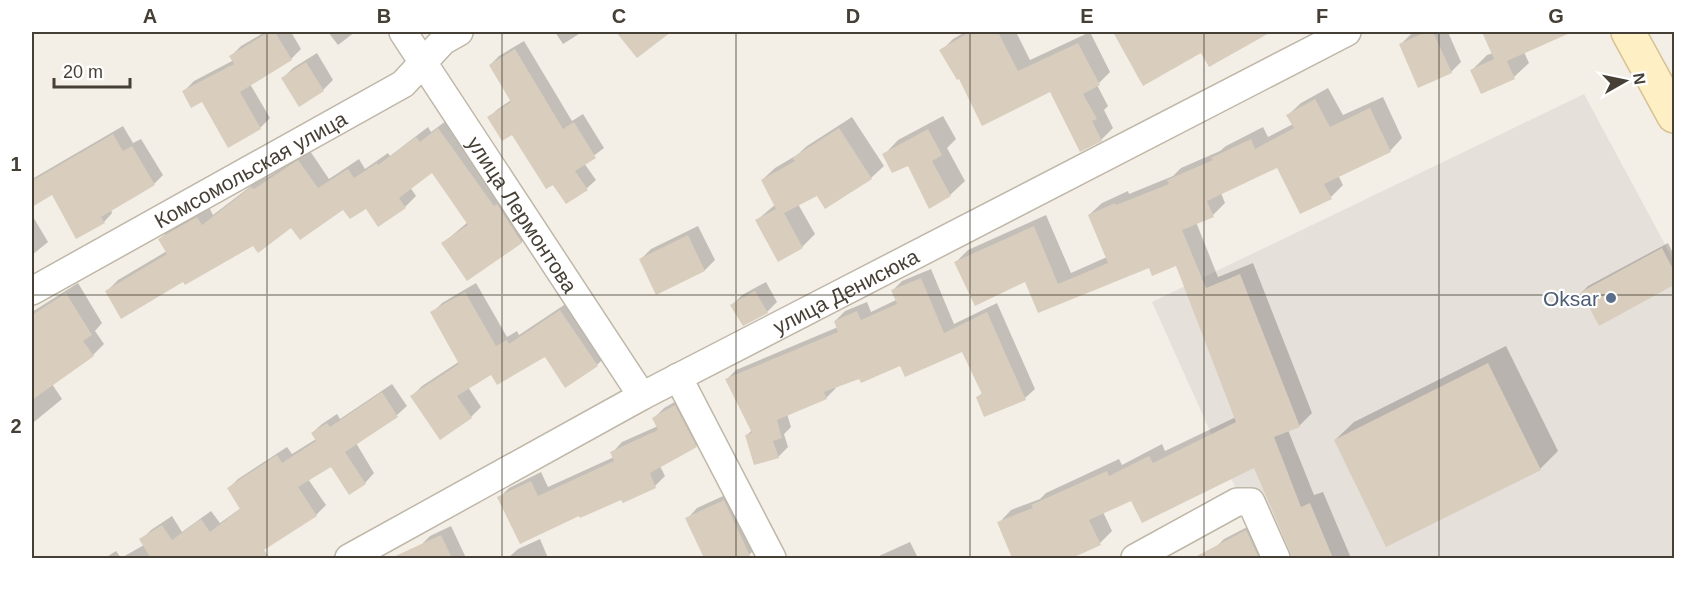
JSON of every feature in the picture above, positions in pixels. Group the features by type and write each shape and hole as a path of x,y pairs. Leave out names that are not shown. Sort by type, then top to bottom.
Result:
{"street":[{"name":"улица Лермонтова","path":"403,32 642,396"},
{"name":"Комсомольская улица","path":"32,291 403,84 443,41 459,32"},
{"name":"улица Денисюка","path":"349,558 678,377 1347,32"},
{"path":"1628,32 1674,116"},
{"path":"678,377 772,558"},
{"path":"1135,558 1244,500 1251,502 1276,558"}],"shaded area":[{"path":"1584,94 1674,261 1674,558 1267,558 1152,302"}],"building":[{"path":"269,32 275,32 292,60 240,92 261,129 228,148 202,102 191,108 182,91 234,64 229,56"},
{"path":"616,32 671,32 637,58"},
{"path":"970,32 998,32 1018,71 1078,43 1100,85 1083,94 1097,119 1092,121 1102,141 1080,152 1050,92 982,126 959,79 957,80 939,50"},
{"path":"1113,32 1271,32 1209,67 1201,53 1143,86"},
{"path":"1426,32 1433,32 1452,73 1418,88 1399,44"},
{"path":"1482,32 1572,32 1507,61 1515,79 1481,94 1470,70 1494,59"},
{"path":"515,49 563,129 574,122 596,158 575,171 588,190 566,204 553,185 546,189 512,135 502,141 487,117 511,102 489,65"},
{"path":"306,62 324,91 299,107 281,78"},
{"path":"1315,99 1330,127 1370,108 1391,152 1324,184 1332,199 1300,214 1277,168 1207,201 1214,217 1182,230 1206,288 1240,274 1300,427 1274,437 1301,507 1310,503 1333,558 1292,558 1254,468 1142,523 1131,501 1089,520 1101,545 1072,558 1012,558 997,522 1033,508 1031,505 1107,471 1109,476 1149,456 1153,463 1236,422 1176,266 1152,276 1149,268 1038,313 1025,282 975,306 954,262 1034,226 1058,284 1108,263 1088,215 1169,184 1167,180 1213,160 1211,158 1251,139 1255,149 1294,128 1286,115"},
{"path":"438,128 494,206 497,204 522,243 467,281 441,243 468,225 432,173 399,198 406,208 378,227 366,209 350,219 343,210 300,240 291,228 258,253 253,246 185,285 183,282 121,319 105,291 167,254 158,239 197,217 202,225 251,187 254,189 298,160 318,188 348,169 354,178 377,163 378,165 416,137 420,142"},
{"path":"839,128 872,179 825,209 817,196 784,213 803,248 778,262 755,220 776,209 761,180 795,161 792,158"},
{"path":"928,129 942,155 932,161 951,196 929,209 908,166 892,173 882,154"},
{"path":"113,134 123,151 132,146 155,185 101,217 105,223 76,239 52,195 32,207 32,181"},
{"path":"688,235 705,271 656,295 639,259"},
{"path":"1662,248 1674,271 1674,285 1599,326 1581,292"},
{"path":"921,278 944,333 987,312 1026,400 984,417 976,397 982,394 962,352 905,377 900,366 861,383 859,379 824,392 827,399 777,420 782,438 773,441 779,458 754,465 745,435 752,433 725,379 838,332 834,321 857,311 861,320 897,304 891,290"},
{"path":"755,291 768,313 743,326 730,305"},
{"path":"465,292 496,346 507,340 509,344 560,310 598,366 565,388 545,357 497,385 491,375 457,396 472,418 440,440 410,396 459,364 430,312"},
{"path":"66,293 92,335 83,341 94,356 32,400 32,315"},
{"path":"1488,363 1541,470 1386,547 1334,440"},
{"path":"382,392 398,417 345,452 366,484 349,495 331,467 298,487 317,516 264,550 270,558 148,558 150,557 139,539 162,525 172,540 201,519 210,532 240,509 227,488 277,455 282,463 316,441 311,433 327,423 330,427"},
{"path":"675,405 697,447 650,473 656,488 623,503 621,500 580,518 579,516 520,544 497,497 531,481 538,496 614,461 610,452 658,430 652,418"},
{"path":"724,500 751,558 704,558 685,518"},
{"path":"1246,530 1259,558 1193,558"},
{"path":"441,535 452,558 391,558"}],"place":[{"name":"Oksar","path":"1611,298"}]}
